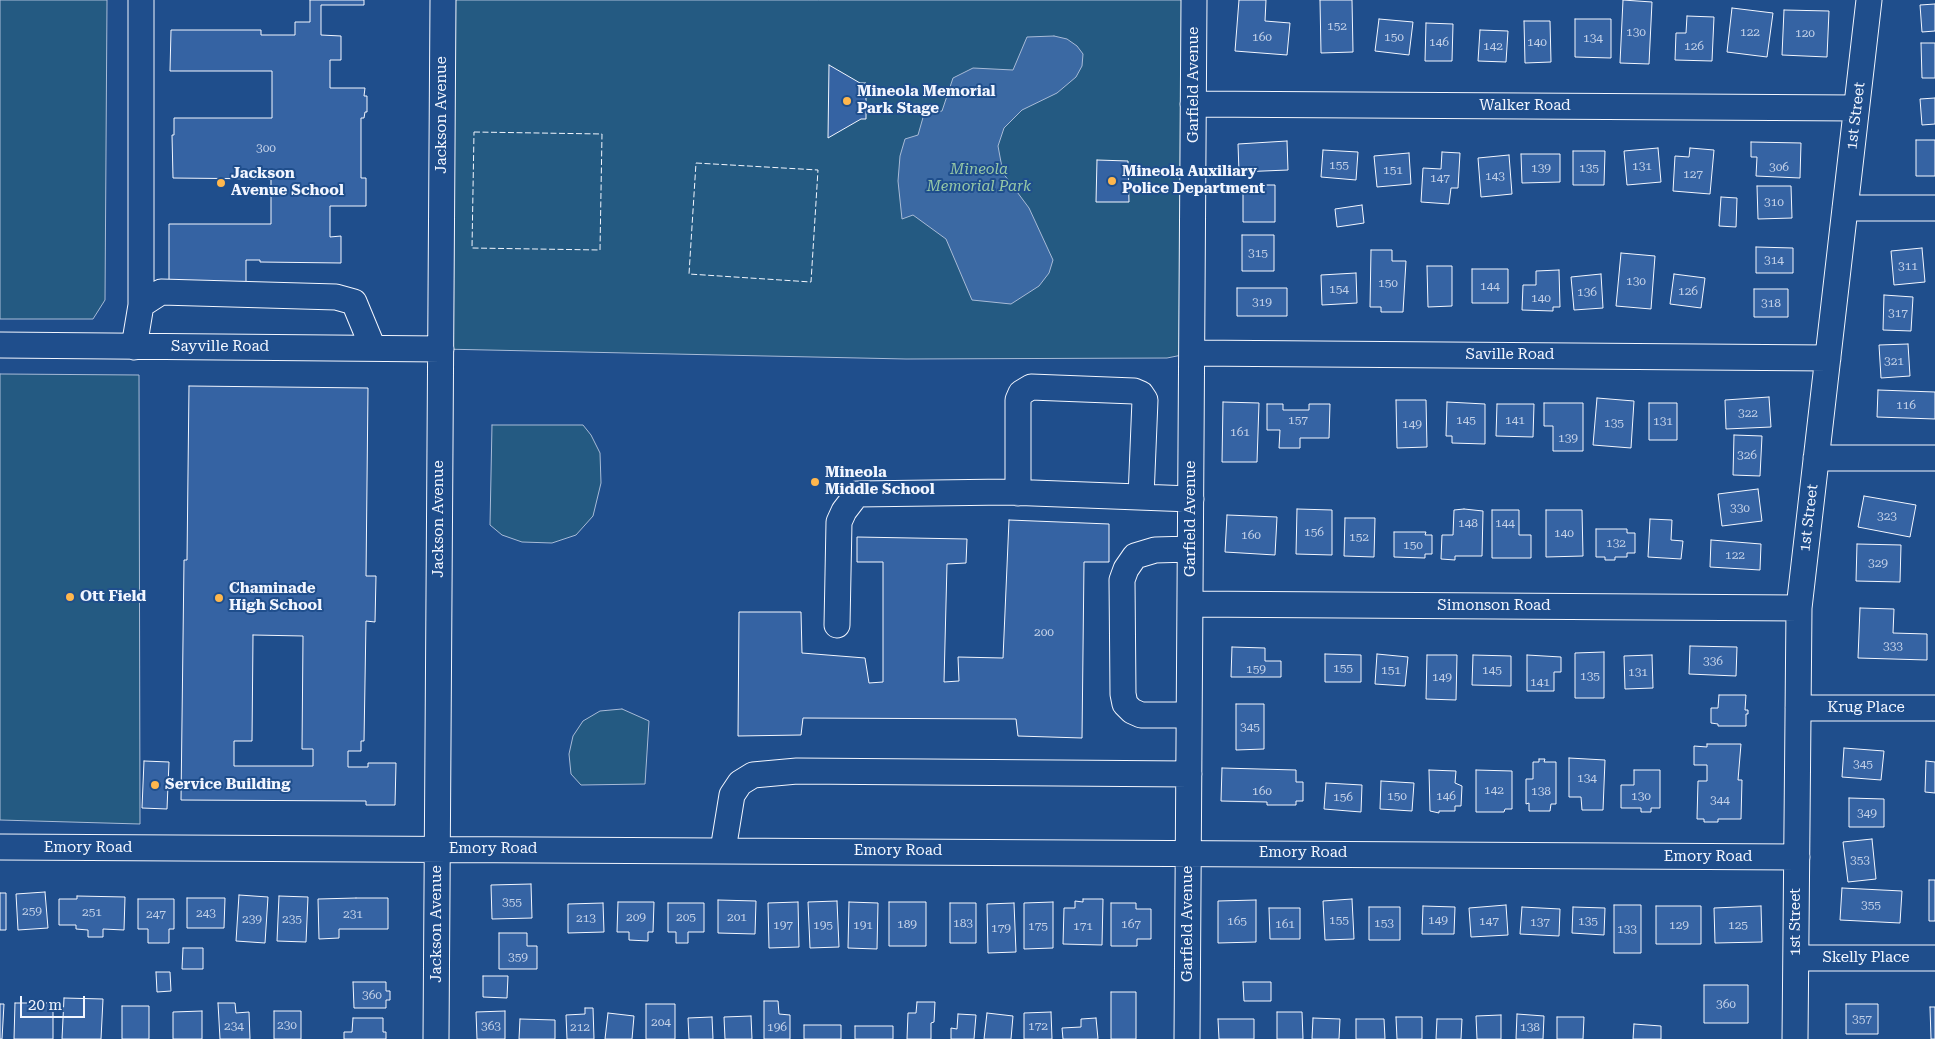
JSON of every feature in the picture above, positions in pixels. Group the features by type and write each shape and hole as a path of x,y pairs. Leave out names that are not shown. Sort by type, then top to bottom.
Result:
{"street":[{"path":"134,346 141,305 141,0"},
{"name":"Jackson Avenue","path":"436,1039 443,0"},
{"name":"Garfield Avenue","path":"1187,1039 1194,0"},
{"name":"1st Street","path":"1796,1039 1799,608 1869,0"},
{"name":"Walker Road","path":"1193,104 1856,108"},
{"path":"1845,208 1935,208"},
{"path":"141,305 161,292 336,297 354,302 373,348"},
{"name":"Sayville Road","path":"0,346 441,349"},
{"name":"Saville Road","path":"1192,353 1828,358"},
{"path":"1018,493 1018,400 1021,393 1031,387 1134,391 1141,394 1145,400 1141,497"},
{"path":"1816,458 1935,458"},
{"path":"837,625 839,522 844,511 857,494 1018,493 1191,499"},
{"path":"1189,715 1141,715 1132,711 1125,704 1123,694 1122,580 1126,569 1135,556 1155,550 1190,549"},
{"name":"Simonson Road","path":"1190,604 1799,608"},
{"name":"Krug Place","path":"1798,708 1935,708"},
{"path":"723,850 732,795 740,783 753,775 797,771 1189,774"},
{"name":"Emory Road","path":"0,847 1189,852 1797,857"},
{"name":"Skelly Place","path":"1796,958 1935,958"}],"green space":[{"path":"0,0 107,0 105,300 93,319 0,319"},
{"name":"Mineola Memorial Park","path":"443,0 1194,0 1192,353 1167,358 906,359 441,349"},
{"name":"Ott Field","path":"0,374 139,375 140,824 0,820"},
{"path":"492,425 583,425 591,435 600,453 601,483 593,516 576,535 552,543 522,542 502,535 490,525"},
{"path":"622,709 649,721 645,784 581,785 571,774 569,754 573,736 583,721 600,711"}],"shaded area":[{"path":"1054,36 1067,39 1077,46 1083,54 1082,66 1076,77 1057,93 1022,110 1004,128 998,146 1003,173 1029,208 1053,260 1049,273 1039,286 1011,304 972,300 946,239 913,215 902,219 898,181 900,156 905,139 918,135 924,114 942,111 953,78 973,68 1013,70 1027,37"}],"building":[{"path":"310,0 364,0 364,5 321,5 321,35 341,36 341,60 330,60 330,88 365,88 364,96 367,96 367,112 365,112 364,118 361,118 361,178 366,178 366,206 330,206 330,237 341,236 341,263 260,262 260,260 246,260 246,283 169,283 169,224 271,224 271,179 173,178 172,135 174,135 174,118 272,118 272,71 170,71 171,30 261,30 261,35 295,35 295,22 310,22"},
{"path":"1239,0 1266,0 1265,21 1290,23 1287,55 1235,51"},
{"path":"1320,0 1352,0 1353,52 1321,53"},
{"path":"1623,0 1652,2 1649,64 1620,63"},
{"path":"1935,4 1935,31 1922,32 1920,5"},
{"path":"1732,8 1773,13 1767,57 1727,52"},
{"path":"1784,10 1829,11 1827,57 1782,55"},
{"path":"1687,16 1714,17 1712,61 1675,60 1676,33 1686,33"},
{"path":"1379,19 1413,22 1409,55 1375,51"},
{"path":"1575,19 1611,19 1611,58 1575,57"},
{"path":"1524,21 1550,21 1551,62 1525,63"},
{"path":"1426,23 1453,24 1452,61 1425,61"},
{"path":"1480,30 1508,31 1506,62 1478,61"},
{"path":"1921,43 1935,43 1935,78 1922,78"},
{"name":"Mineola Memorial Park Stage","path":"829,65 860,83 866,83 866,119 861,119 828,138"},
{"path":"1935,98 1935,124 1922,125 1920,99"},
{"path":"1916,140 1935,140 1935,176 1916,176"},
{"path":"1287,141 1288,170 1239,172 1238,144"},
{"path":"1751,142 1801,143 1800,178 1756,176 1757,157 1751,157"},
{"path":"1658,148 1661,182 1627,185 1624,151"},
{"path":"1690,148 1714,150 1710,194 1673,191 1675,156 1689,157"},
{"path":"1323,150 1358,152 1356,180 1321,177"},
{"path":"1573,151 1605,151 1604,185 1573,185"},
{"path":"1442,152 1460,153 1458,188 1451,188 1449,204 1421,202 1423,168 1441,169"},
{"path":"1409,153 1411,184 1377,187 1374,156"},
{"path":"1521,154 1560,154 1560,182 1522,183"},
{"path":"1509,155 1512,194 1481,197 1478,158"},
{"name":"Mineola Auxiliary Police Department","path":"1097,160 1128,161 1129,202 1096,202"},
{"path":"1243,185 1275,185 1275,222 1243,222"},
{"path":"1757,186 1791,186 1792,218 1758,219"},
{"path":"1721,197 1737,198 1736,227 1719,226"},
{"path":"1362,205 1364,223 1337,227 1335,209"},
{"path":"1242,235 1274,235 1274,271 1242,271"},
{"path":"1756,247 1793,248 1793,273 1756,273"},
{"path":"1922,248 1925,282 1894,285 1891,251"},
{"path":"1371,250 1392,250 1392,261 1406,261 1403,312 1381,312 1381,307 1370,307"},
{"path":"1621,253 1655,256 1651,309 1616,306"},
{"path":"1427,266 1452,266 1452,306 1428,307"},
{"path":"1472,269 1508,269 1508,303 1472,303"},
{"path":"1559,270 1560,307 1553,307 1553,311 1522,310 1523,285 1536,285 1536,271"},
{"path":"1356,273 1357,303 1322,305 1321,275"},
{"path":"1601,274 1603,308 1574,310 1571,277"},
{"path":"1674,274 1705,278 1701,308 1670,304"},
{"path":"1237,288 1287,288 1287,316 1237,316"},
{"path":"1754,289 1788,289 1788,317 1754,317"},
{"path":"1884,295 1913,297 1911,331 1883,330"},
{"path":"1908,344 1910,376 1881,378 1879,345"},
{"path":"189,386 368,388 366,576 376,576 375,622 366,621 364,741 361,741 361,751 348,751 348,767 368,767 368,763 396,763 395,805 366,805 366,801 181,800 184,560 187,560","holes":["253,635 303,636 302,749 313,749 313,766 234,766 234,741 252,741"]},
{"path":"1878,390 1935,392 1935,419 1877,417"},
{"path":"1769,397 1771,427 1726,429 1725,400"},
{"path":"1597,398 1634,401 1631,448 1593,445"},
{"path":"1396,400 1426,400 1427,447 1397,448"},
{"path":"1223,402 1259,403 1257,462 1222,462"},
{"path":"1447,402 1485,404 1485,444 1452,443 1452,436 1446,436"},
{"path":"1544,403 1583,403 1583,451 1553,451 1553,426 1544,426"},
{"path":"1649,403 1677,403 1677,440 1649,440"},
{"path":"1267,404 1283,404 1283,410 1309,410 1309,404 1330,404 1329,438 1300,438 1300,448 1279,448 1280,430 1267,430"},
{"path":"1497,404 1534,404 1533,437 1496,436"},
{"path":"1734,435 1762,436 1760,476 1733,475"},
{"path":"1758,489 1762,521 1722,526 1718,494"},
{"path":"1864,496 1916,505 1910,537 1858,527"},
{"path":"1297,509 1332,510 1332,555 1296,554"},
{"path":"1454,510 1483,511 1482,556 1455,556 1455,560 1441,559 1442,535 1453,535"},
{"path":"1492,510 1519,510 1519,535 1531,535 1531,558 1492,558"},
{"path":"1546,510 1582,510 1583,556 1546,557"},
{"path":"1227,515 1277,517 1275,555 1225,552"},
{"path":"1345,518 1375,518 1374,557 1344,556"},
{"path":"1650,519 1672,520 1671,540 1683,541 1681,559 1648,557"},
{"path":"1009,520 1109,524 1109,562 1084,562 1082,738 1018,736 1016,719 803,718 801,735 738,736 739,612 801,612 802,653 865,658 869,683 883,682 883,562 857,562 857,537 967,539 966,563 947,564 944,682 959,681 958,657 1003,658"},
{"path":"1596,529 1627,529 1627,533 1635,533 1635,553 1627,553 1627,557 1615,557 1615,560 1605,560 1605,557 1596,557"},
{"path":"1394,532 1426,532 1425,535 1432,535 1432,554 1425,554 1425,558 1394,557"},
{"path":"1711,540 1761,544 1760,570 1710,567"},
{"path":"1857,544 1901,545 1900,582 1856,581"},
{"path":"1860,608 1894,609 1893,633 1927,634 1927,660 1858,658"},
{"path":"1690,646 1737,647 1736,676 1689,674"},
{"path":"1232,647 1265,648 1265,661 1281,661 1281,677 1231,677"},
{"path":"1604,652 1604,698 1575,698 1575,653"},
{"path":"1325,654 1361,655 1361,682 1325,682"},
{"path":"1377,654 1408,657 1405,686 1375,684"},
{"path":"1427,655 1457,655 1456,700 1426,699"},
{"path":"1473,655 1511,656 1511,686 1472,685"},
{"path":"1527,655 1561,657 1561,672 1554,672 1554,691 1527,691"},
{"path":"1652,655 1653,688 1625,689 1624,656"},
{"path":"1719,695 1746,695 1745,710 1748,710 1748,714 1746,714 1746,726 1718,726 1718,724 1711,723 1711,708 1718,708"},
{"path":"1236,704 1264,704 1264,749 1236,750"},
{"path":"1707,744 1741,744 1738,780 1742,780 1741,819 1718,819 1718,822 1704,822 1704,819 1697,819 1698,781 1707,781 1707,765 1694,765 1694,746 1707,747"},
{"path":"1844,748 1884,751 1881,780 1842,777"},
{"path":"1569,758 1605,760 1603,810 1582,810 1581,797 1569,797"},
{"path":"1539,759 1545,759 1544,762 1556,762 1556,804 1551,804 1550,811 1529,811 1529,803 1526,804 1526,779 1533,779 1533,762 1539,762"},
{"name":"Service Building","path":"144,761 169,762 167,809 142,808"},
{"path":"1926,761 1935,762 1935,793 1925,792"},
{"path":"1222,768 1296,770 1296,782 1303,782 1303,801 1296,801 1296,805 1267,805 1267,802 1221,801"},
{"path":"1429,770 1456,771 1455,783 1462,786 1461,806 1455,806 1455,811 1439,811 1439,813 1430,811"},
{"path":"1476,770 1512,771 1512,809 1505,809 1504,812 1476,812"},
{"path":"1634,770 1660,770 1660,808 1651,808 1651,812 1641,812 1641,808 1621,808 1621,785 1634,785"},
{"path":"1381,781 1414,783 1412,811 1380,809"},
{"path":"1326,783 1362,785 1361,812 1324,809"},
{"path":"1849,798 1884,799 1884,827 1849,827"},
{"path":"1872,839 1876,879 1848,882 1843,842"},
{"path":"1929,880 1935,880 1935,921 1929,921"},
{"path":"531,884 532,918 492,919 491,885"},
{"path":"1842,888 1902,891 1900,923 1840,920"},
{"path":"45,892 48,928 18,930 16,894"},
{"path":"0,893 6,893 6,930 0,930"},
{"path":"239,895 268,897 265,943 236,941"},
{"path":"77,896 125,897 124,930 103,929 103,937 88,937 88,930 76,929 76,925 59,925 59,899 77,899"},
{"path":"279,896 308,897 306,942 277,941"},
{"path":"187,898 225,898 224,928 187,928"},
{"path":"388,898 388,929 339,929 339,938 319,939 318,899"},
{"path":"138,899 174,899 174,929 169,929 169,943 148,943 148,929 138,929"},
{"path":"1083,899 1103,899 1102,945 1063,944 1064,908 1075,908 1075,901 1083,902"},
{"path":"1352,899 1354,939 1325,940 1323,901"},
{"path":"718,900 756,901 755,934 718,933"},
{"path":"1256,900 1256,942 1218,943 1218,901"},
{"path":"837,901 839,947 810,948 808,902"},
{"path":"618,902 654,902 653,932 648,932 648,941 629,940 629,932 617,932"},
{"path":"798,902 799,947 769,948 768,903"},
{"path":"849,902 878,903 877,949 848,948"},
{"path":"889,902 926,902 926,946 889,946"},
{"path":"1053,902 1053,948 1024,949 1024,903"},
{"path":"603,903 604,932 568,933 568,904"},
{"path":"668,903 704,903 704,932 688,932 688,943 676,943 676,932 668,932"},
{"path":"950,903 976,903 976,943 950,943"},
{"path":"1014,903 1016,952 988,953 987,904"},
{"path":"1111,903 1136,903 1136,909 1151,909 1151,939 1137,939 1137,946 1111,946"},
{"path":"1506,905 1508,935 1471,937 1469,908"},
{"path":"1614,905 1641,905 1641,953 1614,953"},
{"path":"1423,906 1455,907 1454,934 1422,934"},
{"path":"1656,906 1701,906 1701,944 1656,944"},
{"path":"1761,906 1762,942 1715,943 1714,908"},
{"path":"1369,907 1400,907 1400,940 1369,940"},
{"path":"1522,907 1560,909 1559,936 1520,934"},
{"path":"1573,907 1605,908 1604,935 1572,933"},
{"path":"1269,908 1300,908 1300,939 1270,939"},
{"path":"499,933 527,933 527,946 537,946 537,969 499,969"},
{"path":"183,948 203,948 203,969 182,969"},
{"path":"156,972 170,972 171,991 157,992"},
{"path":"483,976 508,976 507,998 483,997"},
{"path":"353,982 386,982 386,991 390,991 390,1000 386,1000 386,1008 354,1008"},
{"path":"1243,982 1271,982 1271,1001 1244,1001"},
{"path":"1704,985 1748,985 1748,1023 1704,1023"},
{"path":"1111,992 1136,992 1136,1039 1111,1039"},
{"path":"64,998 103,999 101,1039 62,1039"},
{"path":"764,1001 778,1001 779,1014 790,1015 790,1039 764,1039"},
{"path":"917,1002 935,1002 934,1022 931,1023 931,1039 907,1039 908,1013 916,1013"},
{"path":"15,1003 53,1003 53,1039 14,1039"},
{"path":"218,1003 235,1003 236,1013 249,1012 250,1039 220,1039"},
{"path":"0,1004 4,1004 2,1039 0,1039"},
{"path":"646,1004 675,1004 675,1039 646,1039"},
{"path":"1846,1004 1878,1004 1878,1034 1846,1034"},
{"path":"122,1006 149,1006 149,1039 122,1039"},
{"path":"1930,1007 1935,1007 1935,1039 1931,1039"},
{"path":"585,1008 593,1008 594,1039 567,1039 566,1015 585,1014"},
{"path":"202,1011 202,1039 173,1039 173,1012"},
{"path":"274,1011 301,1011 301,1039 274,1039"},
{"path":"505,1011 505,1039 477,1039 476,1012"},
{"path":"1051,1012 1052,1039 1024,1039 1024,1013"},
{"path":"1277,1012 1302,1012 1303,1039 1277,1039"},
{"path":"608,1013 634,1016 632,1039 605,1039"},
{"path":"987,1013 1013,1016 1011,1039 984,1039"},
{"path":"958,1014 976,1015 974,1039 951,1039 951,1028 957,1029"},
{"path":"1517,1014 1544,1016 1543,1039 1516,1039"},
{"path":"1501,1015 1501,1039 1477,1039 1476,1016"},
{"path":"751,1016 752,1039 725,1039 724,1017"},
{"path":"712,1017 713,1039 689,1039 688,1018"},
{"path":"1396,1017 1422,1017 1422,1039 1397,1039"},
{"path":"1557,1017 1584,1017 1583,1039 1557,1039"},
{"path":"353,1018 383,1018 383,1032 386,1032 386,1039 344,1039 344,1032 352,1032"},
{"path":"1096,1018 1098,1039 1063,1039 1062,1028 1081,1027 1081,1019"},
{"path":"1313,1018 1340,1019 1339,1039 1312,1039"},
{"path":"520,1019 555,1020 555,1039 519,1039"},
{"path":"1218,1019 1254,1019 1254,1039 1219,1039"},
{"path":"1356,1019 1384,1019 1385,1039 1356,1039"},
{"path":"1437,1019 1462,1019 1461,1039 1436,1039"},
{"path":"1634,1024 1661,1026 1661,1039 1633,1039"},
{"path":"804,1025 841,1025 841,1039 804,1039"},
{"path":"855,1026 893,1026 893,1039 855,1039"}],"fence":[{"path":"474,132 602,134 600,250 472,248 474,132"},
{"path":"696,163 818,170 811,282 689,274 696,163"}],"place":[{"name":"Mineola Memorial Park Stage","path":"847,101"},
{"name":"Mineola Auxiliary Police Department","path":"1112,181"},
{"name":"Jackson Avenue School","path":"221,183"},
{"name":"Mineola Middle School","path":"815,482"},
{"name":"Ott Field","path":"70,597"},
{"name":"Chaminade High School","path":"219,598"},
{"name":"Service Building","path":"155,785"}]}
